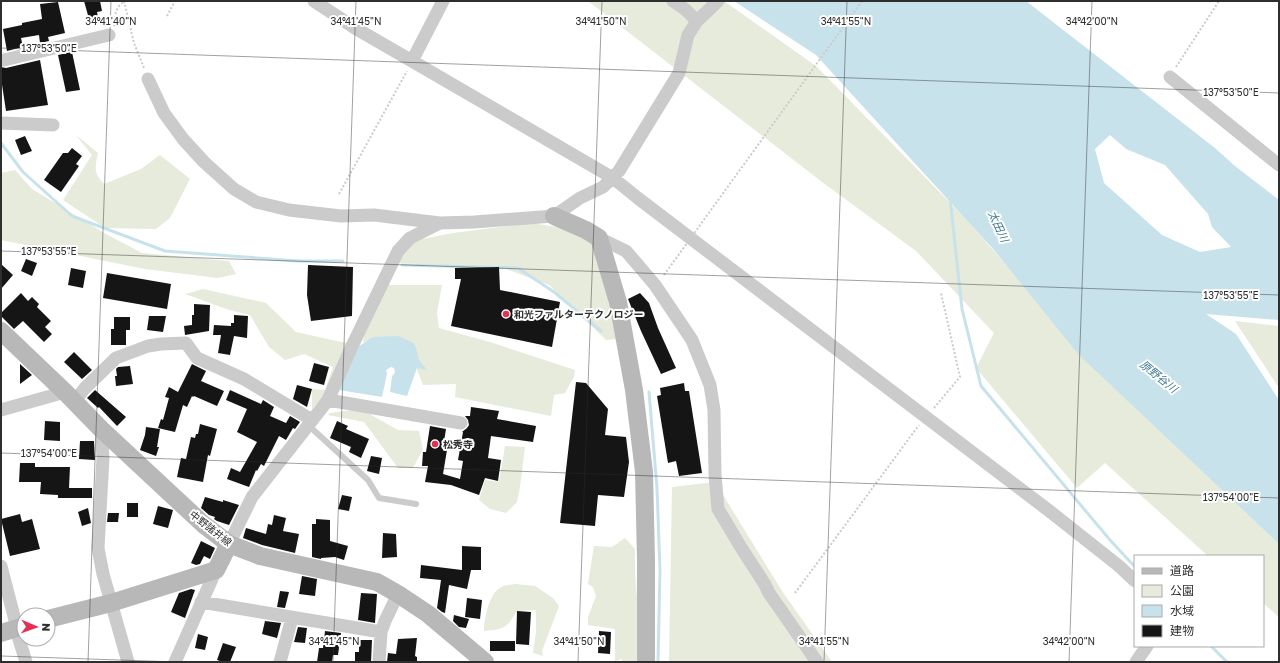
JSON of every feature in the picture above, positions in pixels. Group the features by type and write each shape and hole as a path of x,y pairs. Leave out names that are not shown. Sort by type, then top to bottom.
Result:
{"street":[{"path":"314,1 412,61 613,178 645,204 1094,545 1134,580"},
{"path":"412,61 443,1"},
{"path":"673,1 686,10 697,21"},
{"path":"554,216 580,198 603,187 613,178 632,152 679,73 688,35 697,21 718,1"},
{"path":"2,59 109,35"},
{"path":"1170,77 1279,165"},
{"path":"148,79 164,113 183,139 204,162 234,189 256,202 289,210 341,216 374,215 440,223 554,216 586,230 626,252 655,285 692,340 710,385 714,410 714,475 718,509 769,593 817,662"},
{"path":"1,123 53,125"},
{"path":"175,662 201,602 252,497 328,400 398,251 410,238 440,223"},
{"path":"599,238 618,302 634,390 644,472 646,662"},
{"name":"中野諸井線","path":"1,331 203,524 230,544 260,556 377,582 428,614 485,662"},
{"path":"1,410 70,397 85,388 116,358 148,346 186,343 197,358 244,379 310,423"},
{"path":"328,400 461,423"},
{"path":"101,428 103,458 98,548 103,574 128,662"},
{"path":"1,566 14,629 18,636 26,662"},
{"path":"56,618 111,603 216,570"},
{"path":"380,662 381,632 398,594"},
{"path":"201,602 381,632"},
{"path":"280,662 292,618"},
{"path":"1136,662 1146,647"}],"lane":[{"path":"310,423 368,480 379,498 416,504"}],"path":[{"path":"109,35 112,33 116,9 124,1 134,43 148,79"},
{"path":"167,16 175,1"},
{"path":"664,275 862,1"},
{"path":"1170,77 1219,1"},
{"path":"340,194 412,61"},
{"path":"795,593 874,484 926,417 960,378 941,293"}],"green space":[{"path":"588,1 724,1 816,66 966,219 1104,378 1279,544 1279,617 1264,604 1264,555 1207,555 1105,463 1077,488 976,368 994,333 916,251 822,182"},
{"path":"76,135 98,153 96,173 104,184 141,169 160,155 190,179 170,218 156,229 105,228 63,200 92,155"},
{"path":"15,170 32,189 106,234 142,253 229,261 236,274 218,278 145,269 1,240 1,173"},
{"path":"531,223 564,228 595,240 599,250 617,339 606,340 549,285 501,267 397,263 412,241 453,233"},
{"path":"386,285 442,285 437,313 439,328 490,342 575,370 574,377 565,393 554,395 551,416 455,397 456,384 423,385 410,352 377,341 363,342 365,323"},
{"path":"203,289 266,303 296,332 346,343 348,353 325,395 312,409 312,389 325,390 333,367 304,354 285,360 269,347 250,315 229,310 185,294"},
{"path":"1235,321 1279,326 1279,388"},
{"path":"361,409 398,430 419,431 423,449 413,468 398,468 364,422 328,415 330,413"},
{"path":"505,446 525,447 517,502 506,513 490,509 479,500 485,480 499,482"},
{"path":"715,482 782,591 832,662 669,662 672,487"},
{"path":"625,538 635,549 638,612 638,662 622,662 622,659 615,661 615,629 588,625 588,617 596,596 593,587 588,584 594,546 612,547"},
{"path":"515,584 535,586 553,598 559,606 542,651 543,656 533,653 536,632 536,610 517,611 504,627 496,630 484,631 486,614 490,601 496,591 501,587"}],"water":[{"path":"734,1 1026,1 1215,148 1235,166 1279,200 1279,320 1206,314 1236,334 1279,400 1279,544 1079,355 993,249 816,55","holes":["1110,135 1126,149 1165,165 1208,214 1212,227 1231,247 1200,252 1162,235 1104,183 1095,149"]},
{"path":"398,336 414,343 419,360 427,370 417,368 407,396 390,392 392,376 395,373 394,368 391,367 386,370 387,374 382,397 339,390 359,346 373,337"}],"building":[{"path":"84,1 100,1 102,11 97,12 98,17 89,19"},
{"path":"58,2 65,33 48,37 49,41 40,43 39,35 21,38 23,47 7,51 3,29 42,19 40,4"},
{"path":"72,52 80,90 66,92 58,55"},
{"path":"40,60 48,105 6,111 1,78 1,67 6,68"},
{"path":"25,136 32,151 21,155 15,140"},
{"path":"72,148 82,156 76,164 79,166 61,192 44,180 63,153 68,153"},
{"path":"26,259 37,263 32,276 21,271"},
{"path":"1,264 13,275 1,289"},
{"path":"308,265 353,267 352,316 311,321 307,295"},
{"name":"和光ファルターテクノロジー","path":"499,267 500,290 560,302 552,347 451,326 461,279 455,279 455,268"},
{"path":"71,268 86,271 83,288 68,285"},
{"path":"107,273 171,284 167,309 103,298"},
{"path":"21,293 28,301 32,297 39,304 37,307 51,321 45,327 52,334 44,342 23,321 14,329 1,316 1,313"},
{"path":"640,293 649,303 658,328 676,368 661,374 628,299"},
{"path":"194,304 210,305 209,331 185,335 184,326 192,325"},
{"path":"234,315 248,316 247,338 234,336 230,355 218,353 221,335 213,335 214,325 231,326 231,323 234,323"},
{"path":"149,316 166,316 163,332 147,330"},
{"path":"114,317 130,317 130,330 126,330 126,345 111,345 111,329 114,329"},
{"path":"74,352 92,370 82,379 64,362"},
{"path":"314,363 329,367 324,385 309,381"},
{"path":"20,364 32,375 20,384"},
{"path":"192,364 206,371 201,381 224,391 217,406 192,396 187,407 183,405 175,432 158,428 161,419 163,420 169,398 165,397 169,387 178,392"},
{"path":"130,366 133,384 116,386 116,369 118,367"},
{"path":"576,382 586,383 608,409 605,435 626,437 629,462 624,497 598,495 595,526 560,523"},
{"path":"684,383 685,391 689,391 702,473 679,476 676,461 668,463 657,396 661,395 660,388"},
{"path":"297,385 312,389 307,407 293,399"},
{"path":"95,390 126,417 117,426 99,407 98,408 87,398"},
{"path":"230,390 261,404 263,400 274,407 270,416 286,423 290,416 300,422 295,429 293,428 286,440 279,436 264,466 261,464 257,471 256,470 249,487 227,479 231,468 240,472 257,442 237,432 247,409 226,400"},
{"name":"松秀寺","path":"471,407 499,411 497,419 536,426 533,442 491,436 488,458 501,460 498,481 485,478 479,495 451,485 425,482 428,466 422,466 423,452 426,452 430,426 446,429 443,448 447,450 443,474 460,479 463,461 458,460 462,432 469,425 465,416 470,416"},
{"path":"45,421 60,422 60,441 44,440"},
{"path":"337,421 348,426 346,429 369,439 361,458 349,452 351,447 330,438"},
{"path":"200,424 217,429 210,456 208,455 203,482 177,477 181,458 186,459 191,437 195,438 196,434 198,434"},
{"path":"146,427 160,429 157,447 159,447 156,456 140,450"},
{"path":"80,441 94,441 95,460 79,459"},
{"path":"371,456 382,458 379,474 367,471"},
{"path":"20,463 35,463 35,467 70,467 69,488 92,488 92,498 58,498 58,495 40,494 41,482 19,482"},
{"path":"342,495 352,497 349,511 338,509"},
{"path":"205,497 223,502 223,500 239,505 229,525 217,521 214,519 215,517 209,515 201,508"},
{"path":"127,503 138,503 138,517 127,517"},
{"path":"158,506 173,510 168,528 153,524"},
{"path":"88,508 91,523 82,526 78,512"},
{"path":"108,513 119,513 118,522 107,522"},
{"path":"20,514 22,522 32,519 40,549 10,556 1,519"},
{"path":"274,515 286,518 283,531 299,534 295,553 262,545 243,538 246,528 266,534 268,524 272,525"},
{"path":"316,519 330,520 330,541 348,546 344,560 335,557 321,559 312,557 312,524 316,524"},
{"path":"383,533 396,534 397,557 382,558"},
{"path":"201,541 215,548 210,559 204,556 200,564 196,565 191,563"},
{"path":"462,546 481,547 481,570 471,570 467,589 449,585 445,613 437,608 441,580 420,578 421,565 462,570"},
{"path":"302,576 317,579 315,596 299,594"},
{"path":"191,589 195,590 185,618 171,612 179,593"},
{"path":"280,591 289,592 285,608 277,607"},
{"path":"361,593 377,594 375,623 358,620"},
{"path":"467,598 482,600 480,619 465,617"},
{"path":"517,611 531,612 529,645 516,644"},
{"path":"454,615 469,619 466,628 459,627 453,621"},
{"path":"265,621 281,623 277,638 262,634"},
{"path":"298,627 307,628 305,643 294,642"},
{"path":"325,631 341,633 338,655 333,655 332,662 317,662 319,648 323,648"},
{"path":"599,631 611,632 610,654 598,653"},
{"path":"198,634 208,637 205,650 195,648"},
{"path":"417,638 415,656 417,657 417,662 387,662 388,653 396,654 398,639"},
{"path":"359,640 372,640 371,662 355,662 355,652 359,652"},
{"path":"490,641 515,641 515,651 490,651"},
{"path":"223,643 236,647 230,662 217,660"}],"waterway":[{"path":"1,143 23,172 72,216 165,251 298,261 343,261"},
{"path":"950,198 962,309 981,386 1110,540 1134,566"},
{"path":"402,265 518,268 554,292 601,331"},
{"path":"649,392 657,488 660,570 658,662"},
{"path":"1212,647 1227,662"}],"place":[{"name":"和光ファルターテクノロジー","path":"506,314"},
{"name":"松秀寺","path":"435,444"}],"water label":[{"name":"太田川","path":"999,226"},
{"name":"原野谷川","path":"1159,376"}]}
